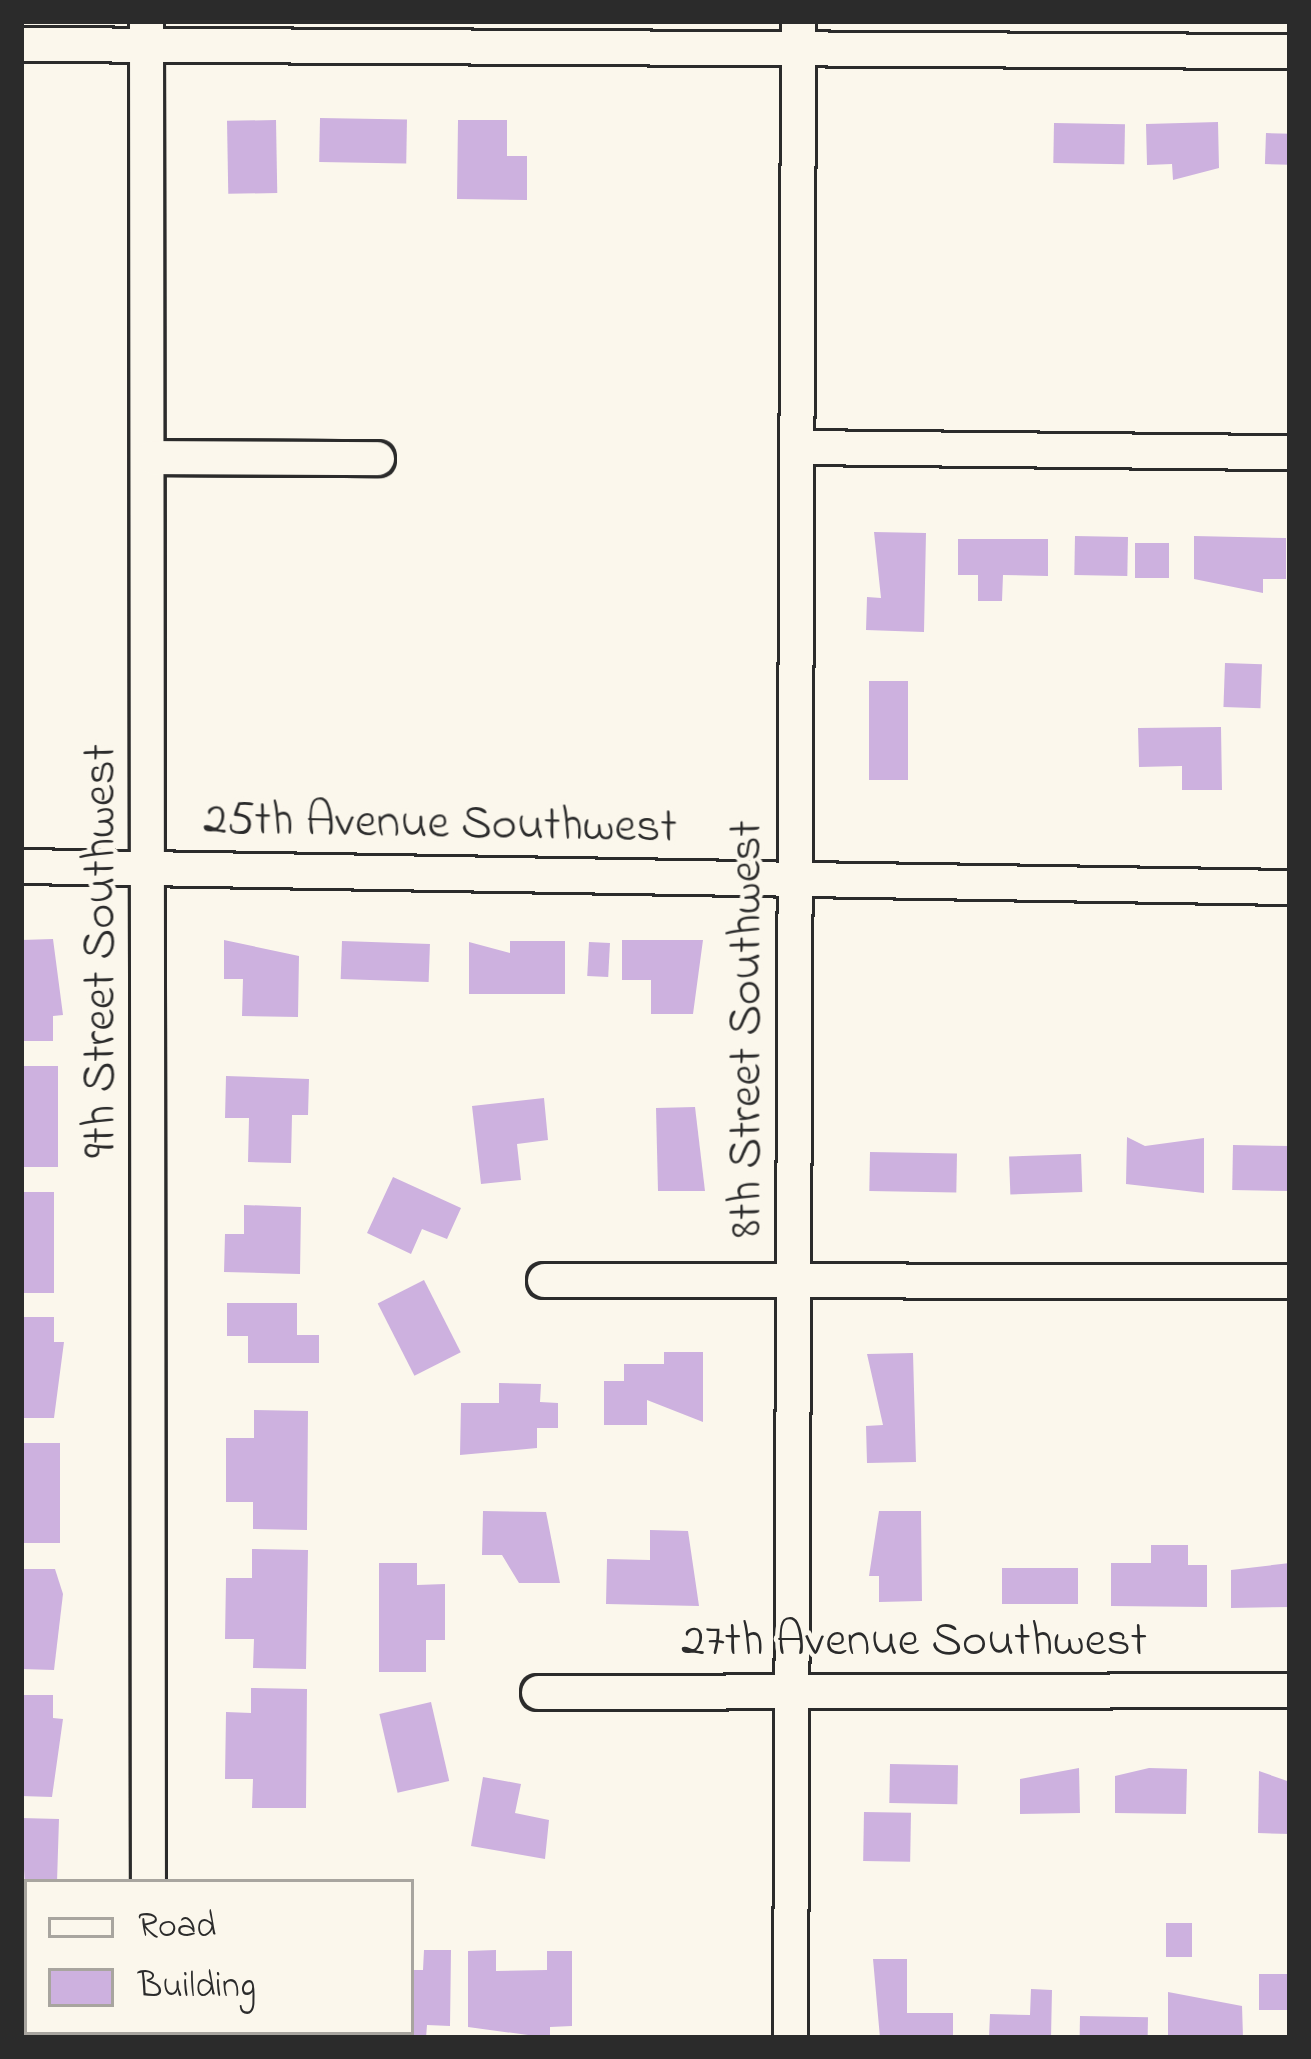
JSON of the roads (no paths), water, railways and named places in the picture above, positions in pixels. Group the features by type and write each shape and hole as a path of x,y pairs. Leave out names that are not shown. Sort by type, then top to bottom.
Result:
{"street":[{"path":"21,44 146,33 798,35 1290,51"},
{"name":"9th Street Southwest","path":"146,33 152,457 148,1879"},
{"name":"8th Street Southwest","path":"790,2038 795,1692 798,35"},
{"path":"797,447 1290,452"},
{"path":"152,457 376,458"},
{"name":"25th Avenue Southwest","path":"21,866 1290,887"},
{"path":"544,1280 1290,1281"},
{"name":"27th Avenue Southwest","path":"538,1692 1290,1690"}]}
